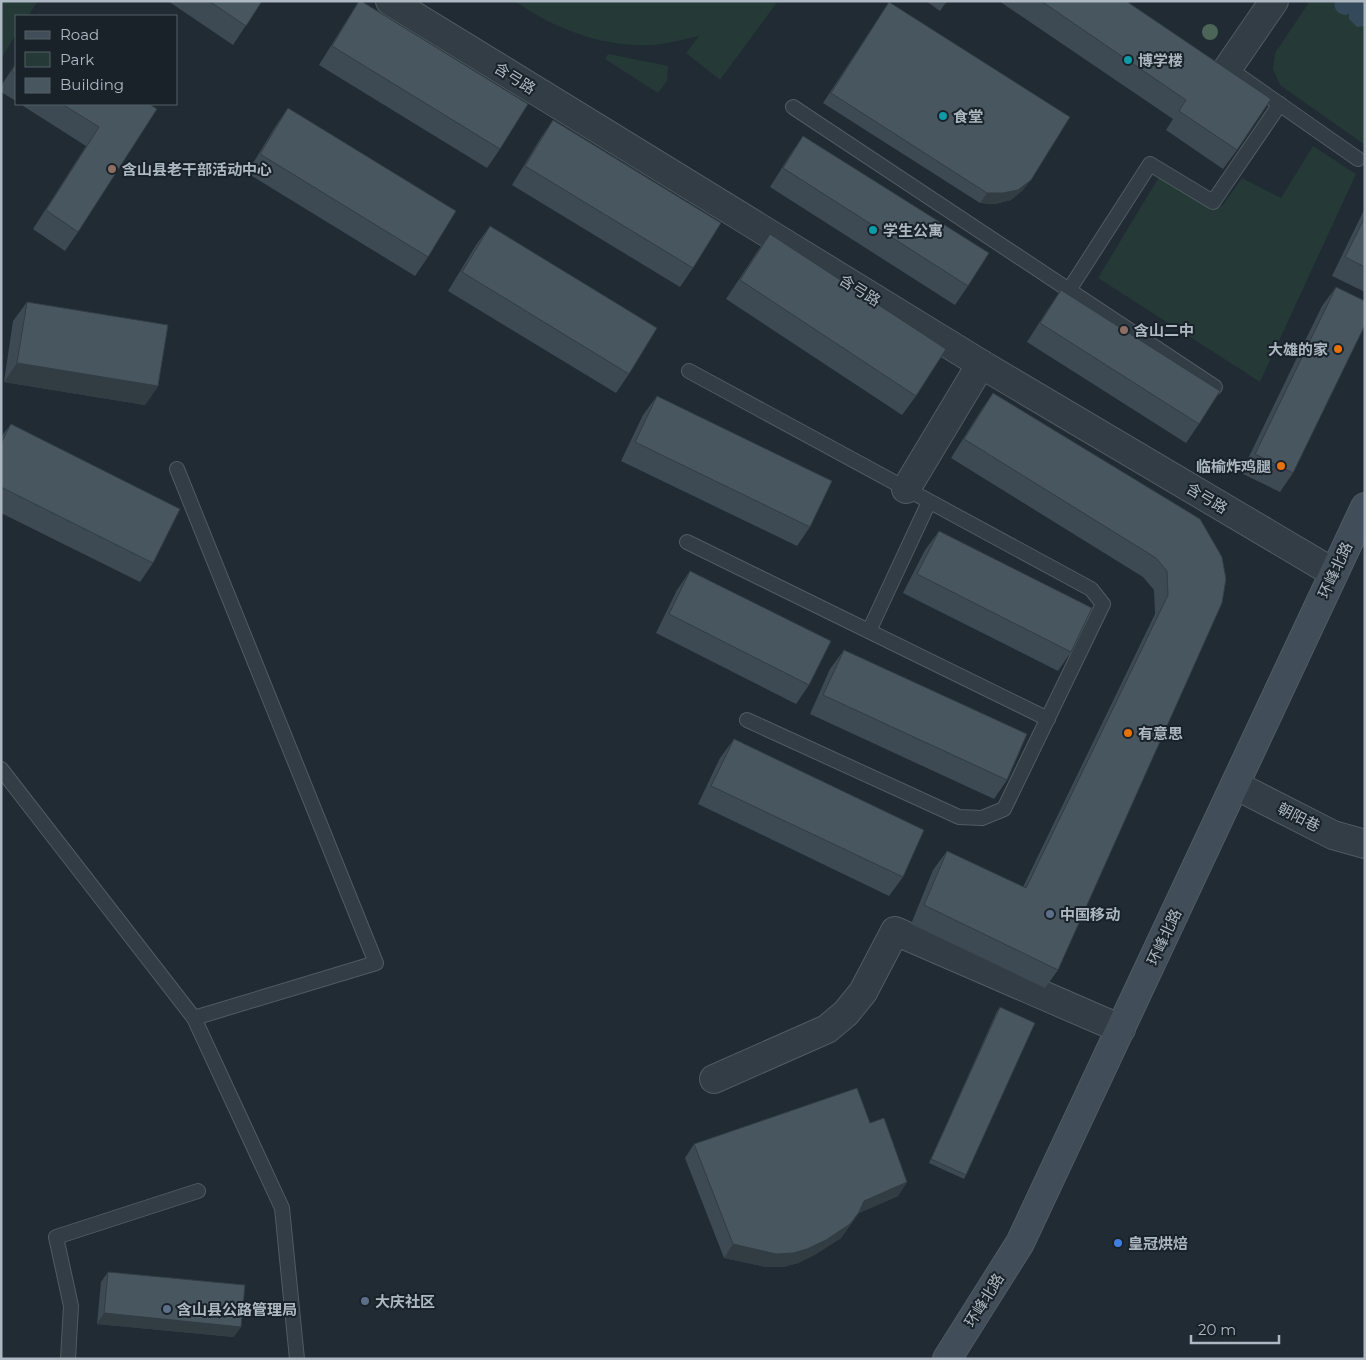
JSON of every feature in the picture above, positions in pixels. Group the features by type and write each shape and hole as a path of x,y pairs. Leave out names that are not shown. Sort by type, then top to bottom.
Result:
{"main road":[{"name":"环峰北路","path":"947,1359 1020,1243 1365,507"}],"street":[{"name":"含弓路","path":"390,1 981,364 1334,573"},
{"path":"1228,68 1274,1"},
{"path":"906,488 981,364"},
{"name":"朝阳巷","path":"1235,785 1333,835 1365,844"},
{"path":"714,1079 827,1029 846,1013 862,992 895,931 1121,1029"}],"lane":[{"path":"1228,68 1358,159"},
{"path":"1069,290 1150,164 1213,202 1280,104"},
{"path":"793,107 1215,386"},
{"path":"689,371 1091,589 1103,604 1004,809 982,818 959,817 747,720"},
{"path":"177,469 376,963 194,1018"},
{"path":"869,631 929,502"},
{"path":"687,542 1048,719"},
{"path":"1,769 194,1018 282,1208 297,1359"},
{"path":"68,1359 71,1306 56,1237 198,1191"}],"green space":[{"path":"1,1 38,1 29,15 15,15 15,36 1,59"},
{"path":"515,1 778,1 720,80 686,53 699,36 653,45 634,45 598,40 563,28"},
{"path":"1310,1 1365,1 1365,145 1280,85 1273,69 1275,53"},
{"path":"608,54 668,66 667,81 658,93 605,59"},
{"path":"1313,146 1356,174 1260,382 1098,278 1162,172 1222,206 1242,178 1281,198"}],"water":[{"path":"1335,1 1365,1 1365,26 1357,27 1349,19 1349,14 1340,14 1335,9"}],"building":[{"path":"209,1 262,1 246,26"},
{"path":"359,1 528,104 500,149 332,46"},
{"path":"1041,1 1126,1 1271,99 1237,150 1179,111 1186,100"},
{"name":"食堂","path":"889,2 1070,117 1031,180 1018,190 1003,193 987,193 831,93"},
{"path":"64,105 151,105 157,109 78,232 46,210 99,127"},
{"path":"288,108 456,211 428,257 260,154"},
{"path":"553,120 721,223 693,268 525,166"},
{"path":"803,136 989,253 968,286 783,168"},
{"path":"1365,217 1365,267 1345,257"},
{"path":"490,226 657,328 629,374 462,272"},
{"path":"770,234 946,349 916,396 740,280"},
{"path":"1336,287 1365,301 1365,325 1293,473 1255,454"},
{"path":"1061,290 1220,391 1199,424 1040,323"},
{"path":"27,302 168,325 158,386 17,363"},
{"path":"993,393 1200,519 1222,557 1226,579 1222,603 1058,970 924,905 947,851 1026,888 1168,595 1167,571 1156,558 964,439"},
{"path":"657,396 832,481 810,527 635,442"},
{"path":"11,424 180,509 153,563 1,487 1,443"},
{"path":"939,531 1092,608 1071,652 917,574"},
{"path":"690,571 831,641 809,685 669,614"},
{"path":"844,650 1027,734 1007,780 823,695"},
{"path":"734,739 924,830 903,877 711,786"},
{"path":"1000,1007 1035,1023 966,1175 931,1159"},
{"path":"857,1088 870,1123 884,1118 907,1182 864,1201 850,1224 826,1240 807,1249 793,1253 776,1254 733,1244 694,1144"},
{"name":"含山县公路管理局","path":"108,1272 245,1285 241,1327 104,1313"}],"place":[{"name":"博学楼","path":"1128,60"},
{"name":"食堂","path":"943,116"},
{"name":"含山县老干部活动中心","path":"112,169"},
{"name":"学生公寓","path":"873,230"},
{"name":"含山二中","path":"1124,330"},
{"name":"大雄的家","path":"1338,349"},
{"name":"临榆炸鸡腿","path":"1281,466"},
{"name":"有意思","path":"1128,733"},
{"name":"中国移动","path":"1050,914"},
{"name":"皇冠烘焙","path":"1118,1243"},
{"name":"大庆社区","path":"365,1301"},
{"name":"含山县公路管理局","path":"167,1309"}]}
